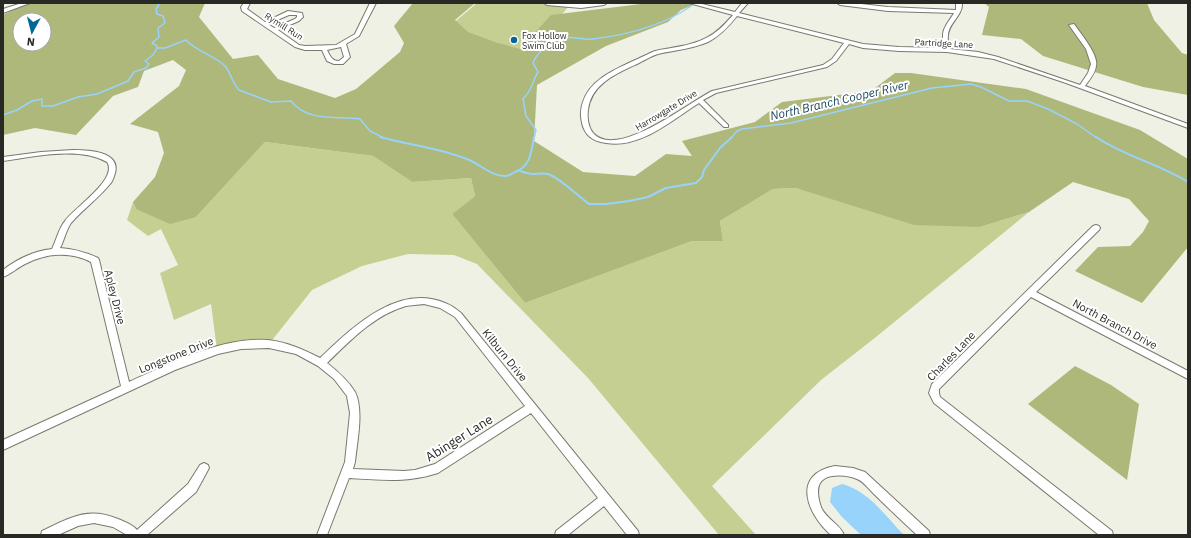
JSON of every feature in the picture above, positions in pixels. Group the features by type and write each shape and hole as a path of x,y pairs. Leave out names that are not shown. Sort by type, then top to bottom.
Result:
{"street":[{"path":"3,11 27,3"},
{"name":"Rymill Run","path":"247,3 244,10 297,46 305,48 337,47 357,35 373,3"},
{"path":"547,3 582,6 604,3"},
{"name":"Partridge Lane","path":"692,3 847,43 878,48 948,50 996,58 1082,87 1188,126"},
{"name":"Harrowgate Drive","path":"745,3 718,33 704,42 654,54 617,70 600,81 591,90 588,96 585,114 588,131 594,138 613,143 629,141 642,135 714,92 825,66 834,60 847,43"},
{"path":"840,3 888,9 957,12"},
{"path":"948,50 945,34 947,27 960,6 959,3"},
{"path":"264,24 288,14 300,14 300,17 297,20 274,30"},
{"path":"1072,25 1092,56 1094,63 1092,71 1082,87"},
{"path":"324,48 328,61 331,63 341,63 347,57 343,44"},
{"path":"699,100 726,126"},
{"path":"3,159 50,153 81,153 101,156 109,160 112,164 112,175 108,182 67,223 55,252"},
{"name":"Charles Lane","path":"1096,228 935,387 934,393 937,400 1108,535"},
{"name":"Apley Drive","path":"3,274 30,258 55,252 74,252 86,254 95,260 126,388"},
{"name":"North Branch Drive","path":"1031,293 1188,375"},
{"name":"Kilburn Drive","path":"321,363 367,322 387,310 412,302 427,302 442,305 458,315 634,535"},
{"name":"Longstone Drive","path":"3,444 172,367 217,350 241,345 269,344 298,351 321,363 338,376 351,394 356,413 354,439 347,473 322,535"},
{"name":"Abinger Lane","path":"347,473 405,477 422,475 438,468 532,407"},
{"path":"139,535 192,488 204,468"},
{"path":"839,535 820,517 812,494 814,485 818,478 831,470 852,471 861,475 925,535"},
{"path":"560,535 604,499"},
{"path":"46,535 73,522 88,517 104,519 121,525 134,535"}],"green space":[{"path":"22,3 205,3 199,17 233,59 258,55 278,79 335,98 356,89 400,52 404,43 394,26 413,3 475,3 455,20 468,32 520,49 551,15 649,3 698,3 681,10 668,22 606,46 537,85 534,141 583,172 635,176 666,154 692,156 682,141 755,122 782,102 871,91 895,73 911,73 1026,89 1140,130 1188,159 1188,247 1142,303 1075,271 1098,247 1130,246 1143,232 1149,221 1129,199 1073,182 1029,212 980,227 914,225 796,188 773,189 720,221 723,241 692,241 525,303 452,214 475,196 471,178 412,182 373,156 265,142 196,217 170,224 136,209 133,202 155,177 164,153 158,132 130,124 179,86 186,70 173,60 144,71 138,87 113,96 76,135 35,128 3,135 3,15"},
{"name":"Fox Hollow Swim Club","path":"477,3 547,3 569,6 528,54 450,26"},
{"path":"984,3 1147,3 1154,20 1182,53 1188,55 1188,95 1143,87 1043,56 1021,39 982,35 989,7"},
{"path":"265,142 373,156 412,182 471,178 475,196 452,214 525,303 692,241 723,241 720,221 773,189 796,188 980,227 1029,212 821,380 712,486 756,535 719,535 588,378 477,264 454,255 408,254 362,266 312,290 269,344 217,350 211,304 174,320 160,273 178,265 161,229 148,236 127,220 133,202 136,209 196,217"},
{"path":"1075,366 1111,385 1139,404 1127,480 1028,404"}],"water":[{"path":"842,484 852,487 868,498 904,535 861,535 842,517 830,502 832,488"}],"waterway":[{"name":"North Branch Cooper River","path":"156,3 159,5 156,9 157,14 163,16 165,23 158,28 159,37 152,43 157,46 157,48"},
{"path":"534,138 536,130 526,116 523,99 530,89 538,72 533,63 545,48 563,38 570,37 593,39 631,32 669,19 691,6"},
{"name":"North Branch Cooper River","path":"157,48 165,48 186,40 195,48 221,62 229,72 239,90 271,102 291,101 298,108 314,115 323,117 360,119 370,131 384,138"},
{"path":"3,115 17,110 32,101 42,99 42,106 53,106 78,97 97,94 128,81 134,72 146,68 149,64 145,61 153,55 157,48"},
{"name":"North Branch Cooper River","path":"731,138 737,131 742,129 791,123 932,88 971,84 981,87 1009,101 1027,101 1048,109 1077,124 1097,138"},
{"name":"North Branch Cooper River","path":"384,138 457,155 472,161 486,170 501,176 506,176 520,169 527,162 531,153 534,137"},
{"name":"North Branch Cooper River","path":"1096,137 1118,150 1165,170 1188,182"},
{"name":"North Branch Cooper River","path":"520,171 530,174 548,174 553,176 589,204 606,204 629,201 648,197 666,188 696,183 702,177 704,170 720,148 731,138"}],"place":[{"name":"Fox Hollow Swim Club","path":"514,40"}]}
